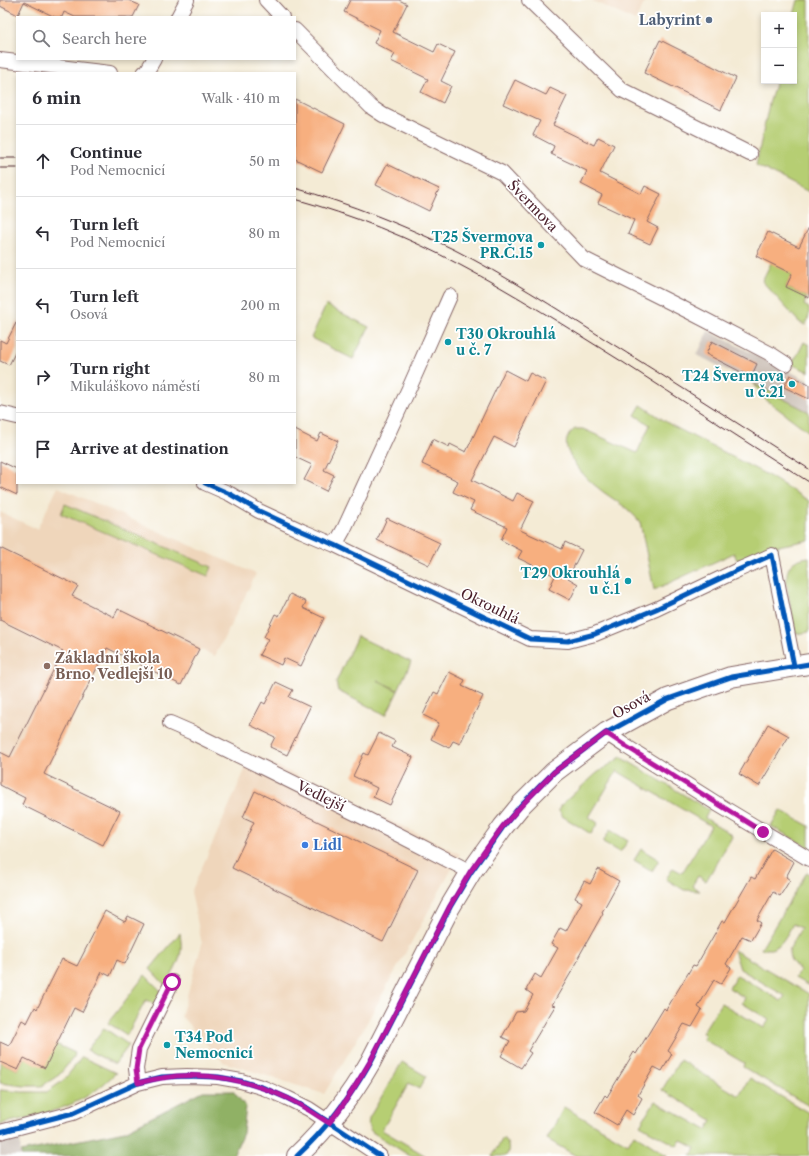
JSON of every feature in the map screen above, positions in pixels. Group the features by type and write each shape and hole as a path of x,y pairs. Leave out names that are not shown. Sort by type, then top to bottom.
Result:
{"street":[{"path":"179,16 187,0"},
{"path":"266,0 281,16"},
{"path":"529,0 622,90 750,154"},
{"name":"Švermova","path":"296,31 371,106 383,115 502,173 584,259 770,353 786,364"},
{"path":"0,60 102,72"},
{"path":"146,72 153,60"},
{"path":"335,545 344,529 411,384 450,296"},
{"path":"0,413 16,417"},
{"name":"Okrouhlá","path":"207,484 230,494 259,511 335,545 530,639 568,641 595,634 656,609 772,555 802,665"},
{"name":"Osová","path":"297,1156 329,1123 358,1083 450,906 470,872 503,826 554,772 606,733 668,699 731,677 802,665"},
{"name":"Vedlejší","path":"170,723 193,733 470,872"},
{"path":"606,733 726,809 809,859"},
{"path":"138,1083 136,1069 139,1049 172,982"},
{"path":"0,1132 73,1113 138,1083 162,1078 187,1076 218,1077 241,1081 264,1088 287,1098 309,1109 380,1156"}],"shaded area":[{"path":"591,0 646,0 635,21"},
{"path":"708,331 809,381 809,412 697,355"},
{"name":"Základní škola Brno, Vedlejší 10","path":"58,487 256,574 215,656 199,649 181,685 101,645 97,667 44,774 120,811 103,845 21,805 25,798 0,785 0,512 37,529"},
{"path":"252,754 460,854 365,1026 324,1094 223,1062 181,1016 202,944 191,892"},
{"path":"21,1138 20,1156 0,1156 0,1141"}],"green space":[{"path":"798,0 809,0 809,192 756,165 769,104 775,84 797,84 797,12 795,12"},
{"path":"771,263 794,271 786,287 807,297 804,305 809,308 809,316 805,325 799,322 762,281"},
{"path":"326,305 369,327 353,359 311,338"},
{"path":"804,342 809,345 809,372 791,364"},
{"path":"754,384 809,412 809,432 765,399"},
{"path":"641,405 671,425 769,476 809,501 809,540 773,547 737,560 734,553 654,590 640,522 627,509 600,490 581,472 571,458 566,445 567,438 571,432 575,429 583,429 637,453 650,425 635,415"},
{"path":"65,504 212,567 208,576 61,514"},
{"path":"809,557 809,632 795,634 787,587 787,573 793,562"},
{"path":"357,636 411,662 398,690 377,680 398,691 386,715 338,691 336,682"},
{"path":"621,757 709,810 705,818 731,834 732,837 706,881 698,876 692,886 700,891 684,890 666,879 673,868 682,873 711,826 617,771 589,817 598,823 591,834 562,816 559,811 560,806 597,773"},
{"path":"780,810 809,826 809,848 771,826"},
{"path":"610,830 628,841 620,852 603,842"},
{"path":"641,849 659,860 652,871 634,860"},
{"path":"807,872 809,873 809,986 795,978 800,970 790,959 789,954 791,945 801,928 793,924 784,939 775,948 761,949"},
{"path":"180,933 181,949 179,961 166,986 150,969"},
{"path":"734,950 809,994 809,1106 743,1067 744,1063 703,1039 705,1034 702,1033 721,1003 764,1028 769,1020 742,1003 745,998 729,988 737,975 781,1001 785,996 740,969"},
{"path":"145,975 162,992 156,1005 146,1000 127,1035 108,1023"},
{"path":"104,1028 129,1045 115,1064 87,1050"},
{"path":"56,1044 75,1053 74,1057 59,1075 42,1086 24,1086 0,1083 0,1062 18,1070 24,1058"},
{"path":"82,1057 116,1073 92,1093 71,1104 48,1113 0,1124 0,1090 47,1092 64,1080"},
{"path":"680,1060 739,1096 750,1078 809,1113 809,1156 691,1156 695,1148 681,1140 677,1146 640,1125 655,1101 707,1130 712,1120 662,1090"},
{"path":"402,1062 426,1076 419,1089 409,1083 382,1130 426,1156 410,1156 372,1132 368,1122"},
{"path":"203,1091 233,1091 246,1107 243,1133 233,1156 21,1156 21,1152 125,1131"},
{"path":"564,1107 628,1144 634,1134 668,1156 576,1156 547,1139"},
{"path":"503,1138 507,1142 508,1147 506,1156 492,1156"}],"building":[{"path":"0,0 128,0 139,5 134,16 73,16 64,12 62,16 53,16 24,2 18,15 0,6"},
{"path":"350,0 399,0 407,4 393,32 434,52 438,44 455,52 441,81 451,86 443,103 421,92 428,79 391,61 395,54 374,43 380,30 344,12"},
{"path":"660,40 736,78 721,110 644,73"},
{"path":"515,80 546,95 550,88 567,96 553,125 594,145 598,137 614,145 600,173 641,194 645,186 661,194 647,222 658,228 650,244 628,234 634,220 598,203 602,195 581,184 587,171 551,154 554,146 533,135 540,121 503,104"},
{"path":"296,100 345,124 322,172 296,159"},
{"path":"387,164 439,189 429,211 376,185"},
{"path":"809,227 809,298 786,287 792,274 756,256 768,232 799,247"},
{"path":"16,323 16,351 9,365 0,361 0,340 6,343"},
{"path":"712,341 757,364 751,377 706,354"},
{"path":"505,370 526,381 530,373 546,381 514,447 494,437 472,480 513,501 517,493 534,501 520,530 562,549 565,542 582,550 568,578 578,584 570,600 549,589 555,576 518,558 522,551 501,540 507,527 470,510 474,502 453,492 458,481 422,464 433,439 449,447 450,444 466,452"},
{"path":"790,375 809,385 809,399 784,387"},
{"path":"296,430 317,441 321,433 338,441 324,470 334,475 326,491 304,480 312,465 296,457"},
{"path":"0,461 16,469 17,495 0,487"},
{"path":"387,518 440,543 429,565 377,540"},
{"path":"0,548 78,586 72,596 114,617 118,609 199,649 181,685 107,648 44,774 120,811 103,845 22,805 25,798 0,785 0,752 10,757 63,651 0,620"},
{"path":"290,594 306,602 303,608 324,618 301,666 284,658 281,665 259,655 268,639 264,637 275,614 279,616"},
{"path":"449,672 465,680 462,686 483,696 460,744 453,741 449,748 431,739 439,723 423,715 434,692 438,694"},
{"path":"276,682 293,690 289,697 310,707 287,755 270,747 275,737 250,725 262,702 265,704"},
{"path":"768,724 789,736 759,786 739,774"},
{"path":"379,733 395,741 392,747 413,757 390,805 373,797 377,788 353,776 364,753 368,755"},
{"name":"Lidl","path":"255,791 418,870 383,942 232,868 254,822 243,817"},
{"path":"772,849 794,862 786,877 790,880 780,896 773,892 757,920 761,923 751,940 742,936 726,964 731,968 721,984 714,980 698,1007 702,1010 692,1027 684,1024 668,1051 672,1054 662,1071 654,1067 638,1095 642,1098 633,1115 626,1110 617,1125 595,1112 605,1095 607,1097 634,1052 636,1054 664,1008 666,1010 693,965 696,966 722,921 725,922 751,877 755,879"},
{"path":"598,869 619,881 578,958 579,959 552,1005 555,1006 528,1051 531,1053 521,1068 501,1056 510,1041 502,1037 516,1012 524,1011 533,995 526,990 535,974 541,978 558,948 551,944 560,928 566,931 582,902 575,898 584,881 590,884"},
{"path":"105,911 125,922 128,916 144,924 125,964 117,960 110,976 102,972 82,1012 74,1008 45,1068 24,1058 18,1070 0,1062 0,1042 9,1046 22,1020 27,1023 35,1007 37,1009 62,959 77,966"}],"tram line":[{"path":"0,158 16,158"},
{"path":"0,168 16,168"},
{"path":"296,188 356,208 396,224 436,241 474,260 548,303 809,469"},
{"path":"296,199 338,212 400,236 481,276 621,361 809,482"}],"cycle path":[{"path":"207,484 230,494 259,511 335,545 530,639 568,641 595,634 656,609 772,555 794,666"},
{"path":"297,1156 328,1123 347,1099 371,1061 450,907 471,872 503,827 521,805 554,772 606,733 668,699 731,677 809,664"},
{"path":"0,1132 73,1113 138,1083 162,1077 218,1077 241,1081 264,1088 287,1098 309,1109 380,1156"}],"place":[{"name":"Labyrint","path":"709,20"},
{"name":"T25 Švermova PR.Č.15","path":"541,245"},
{"name":"T30 Okrouhlá u č. 7","path":"448,342"},
{"name":"T24 Švermova u č.21","path":"792,384"},
{"name":"T29 Okrouhlá u č.1","path":"628,581"},
{"name":"Základní škola Brno, Vedlejší 10","path":"47,666"},
{"name":"Lidl","path":"305,845"},
{"name":"T34 Pod Nemocnicí","path":"167,1045"}],"route":[{"path":"172,982 139,1049 136,1069 138,1083 162,1078 187,1076 218,1077 241,1081 264,1088 287,1098 309,1109 329,1123 358,1083 450,906 482,855 503,826 554,772 606,733 763,832"}]}
